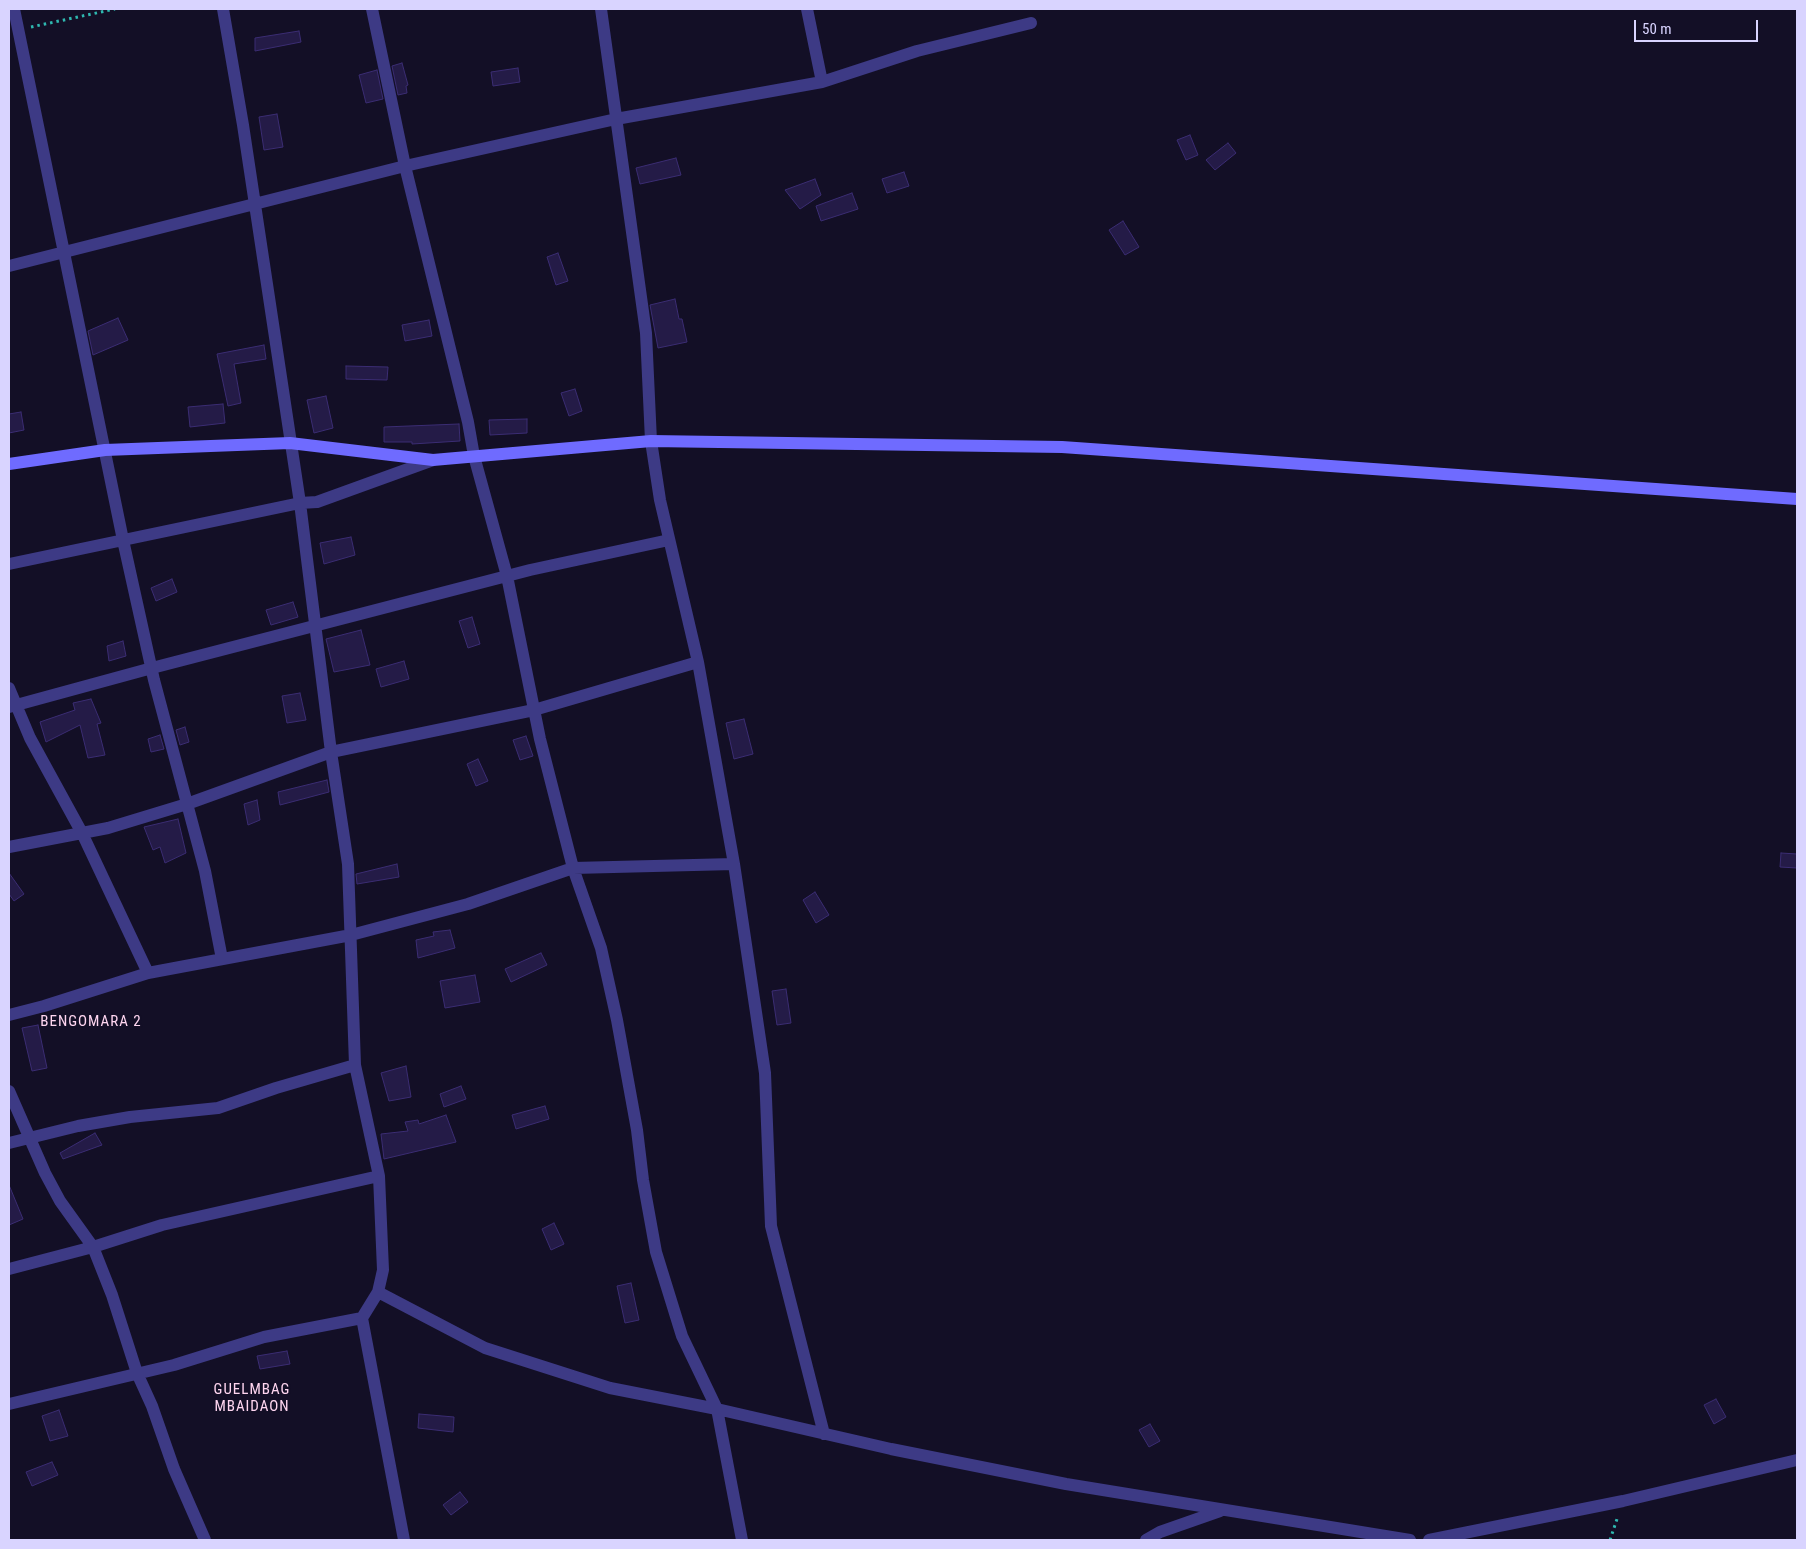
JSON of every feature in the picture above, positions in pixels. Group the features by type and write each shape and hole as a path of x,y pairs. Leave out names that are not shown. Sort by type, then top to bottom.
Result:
{"street":[{"path":"14,9 123,540 152,668 205,871 222,959"},
{"path":"223,9 255,204 300,503 331,752 348,864 355,1065 379,1176 383,1270 378,1292 362,1318 404,1540"},
{"path":"372,9 405,166 468,422 474,456 507,576 540,739 573,868 601,948 617,1020 637,1130 643,1180 656,1252 682,1336 717,1409 742,1540"},
{"path":"601,9 646,333 651,440 660,500 698,662 734,864 766,1073 771,1226 824,1434"},
{"path":"807,9 822,82"},
{"path":"9,266 405,166 616,119 822,82 917,51 1031,23"},
{"path":"9,464 105,450 290,443 433,460 651,440 1062,446 1797,499"},
{"path":"9,564 300,503 317,502 433,460"},
{"path":"12,706 507,576 669,540"},
{"path":"9,847 108,828 187,804 331,752 534,710 698,662"},
{"path":"9,688 12,706 82,833 148,973"},
{"path":"9,1014 44,1006 148,973 351,935 468,904 573,868 734,864"},
{"path":"9,1143 78,1126 130,1117 218,1108 276,1088 355,1065"},
{"path":"9,1091 44,1173 60,1201 93,1247 112,1295 137,1373 152,1406 174,1469 204,1540"},
{"path":"9,1269 93,1247 162,1226 379,1176"},
{"path":"378,1292 485,1348 610,1388 1066,1484 1410,1540"},
{"path":"9,1404 174,1365 264,1337 362,1318"},
{"path":"1429,1540 1623,1501 1797,1460"},
{"path":"1146,1540 1160,1532 1223,1510"}],"path":[{"path":"18,29 115,9"},
{"path":"1610,1540 1623,1501"}],"building":[{"path":"299,31 301,42 255,51 255,38"},
{"path":"402,63 408,85 406,86 407,93 398,95 392,66"},
{"path":"518,68 520,82 493,86 491,72"},
{"path":"377,70 383,99 366,103 359,75"},
{"path":"277,114 283,147 264,150 259,117"},
{"path":"1190,135 1198,155 1186,160 1177,140"},
{"path":"1228,143 1236,153 1215,170 1206,160"},
{"path":"676,158 681,175 640,184 636,168"},
{"path":"904,172 909,186 887,193 882,179"},
{"path":"815,179 821,195 800,209 785,190"},
{"path":"852,193 858,209 821,221 816,206"},
{"path":"1123,221 1139,247 1125,255 1109,230"},
{"path":"558,253 568,281 556,285 547,257"},
{"path":"675,299 679,319 682,319 687,342 658,348 650,305"},
{"path":"118,318 128,340 93,355 88,331"},
{"path":"429,320 432,336 405,341 402,325"},
{"path":"264,345 266,359 234,364 241,403 228,406 217,354"},
{"path":"346,366 388,367 387,380 346,379"},
{"path":"575,389 582,411 569,416 561,393"},
{"path":"326,396 333,428 314,433 307,400"},
{"path":"223,404 225,423 190,427 188,407"},
{"path":"21,412 24,430 9,433 9,414"},
{"path":"527,419 527,433 490,435 489,420"},
{"path":"459,424 460,441 412,444 412,442 384,442 384,427"},
{"path":"351,537 355,555 324,564 320,543"},
{"path":"172,579 177,592 156,601 151,588"},
{"path":"293,602 298,617 271,625 266,610"},
{"path":"472,617 480,644 468,648 459,621"},
{"path":"361,630 370,665 334,672 326,639"},
{"path":"123,641 126,656 109,661 107,646"},
{"path":"404,661 409,679 381,687 376,669"},
{"path":"300,693 306,720 287,723 282,696"},
{"path":"91,699 101,723 97,724 105,755 88,758 80,725 46,742 40,722 75,710 73,703"},
{"path":"744,719 753,754 734,759 726,723"},
{"path":"185,727 189,742 180,745 176,730"},
{"path":"160,735 164,749 151,752 148,739"},
{"path":"526,736 533,756 520,760 513,740"},
{"path":"478,759 488,781 476,786 467,764"},
{"path":"327,780 329,792 280,805 278,792"},
{"path":"257,800 260,820 248,825 244,804"},
{"path":"178,819 186,853 165,863 160,847 153,850 144,827"},
{"path":"1781,853 1797,854 1797,868 1780,867"},
{"path":"397,864 399,877 357,884 356,874"},
{"path":"9,873 24,894 14,901 9,894"},
{"path":"815,892 829,915 816,923 803,900"},
{"path":"450,930 455,948 418,958 416,940 434,936 433,932"},
{"path":"541,953 547,965 511,982 505,969"},
{"path":"475,975 480,1002 445,1008 440,981"},
{"path":"786,989 791,1023 777,1025 772,991"},
{"path":"38,1025 47,1068 32,1071 22,1028"},
{"path":"406,1066 411,1097 389,1101 381,1073"},
{"path":"461,1086 466,1099 444,1107 440,1094"},
{"path":"545,1106 549,1119 516,1129 512,1115"},
{"path":"446,1115 456,1142 384,1159 381,1134 408,1131 405,1122 418,1120 419,1124"},
{"path":"95,1133 102,1145 63,1159 60,1153"},
{"path":"9,1185 23,1219 9,1225"},
{"path":"554,1223 564,1244 551,1250 542,1229"},
{"path":"631,1283 639,1320 625,1323 617,1286"},
{"path":"287,1351 290,1364 260,1369 257,1356"},
{"path":"1716,1399 1726,1417 1714,1424 1704,1405"},
{"path":"59,1410 68,1436 50,1441 42,1416"},
{"path":"419,1414 454,1417 453,1432 418,1428"},
{"path":"1150,1424 1160,1441 1149,1447 1139,1430"},
{"path":"52,1462 58,1475 32,1486 26,1472"},
{"path":"460,1492 468,1502 451,1515 443,1505"}],"district":[{"name":"BENGOMARA 2","path":"91,1022"},
{"name":"GUELMBAG MBAIDAON","path":"252,1398"}]}
